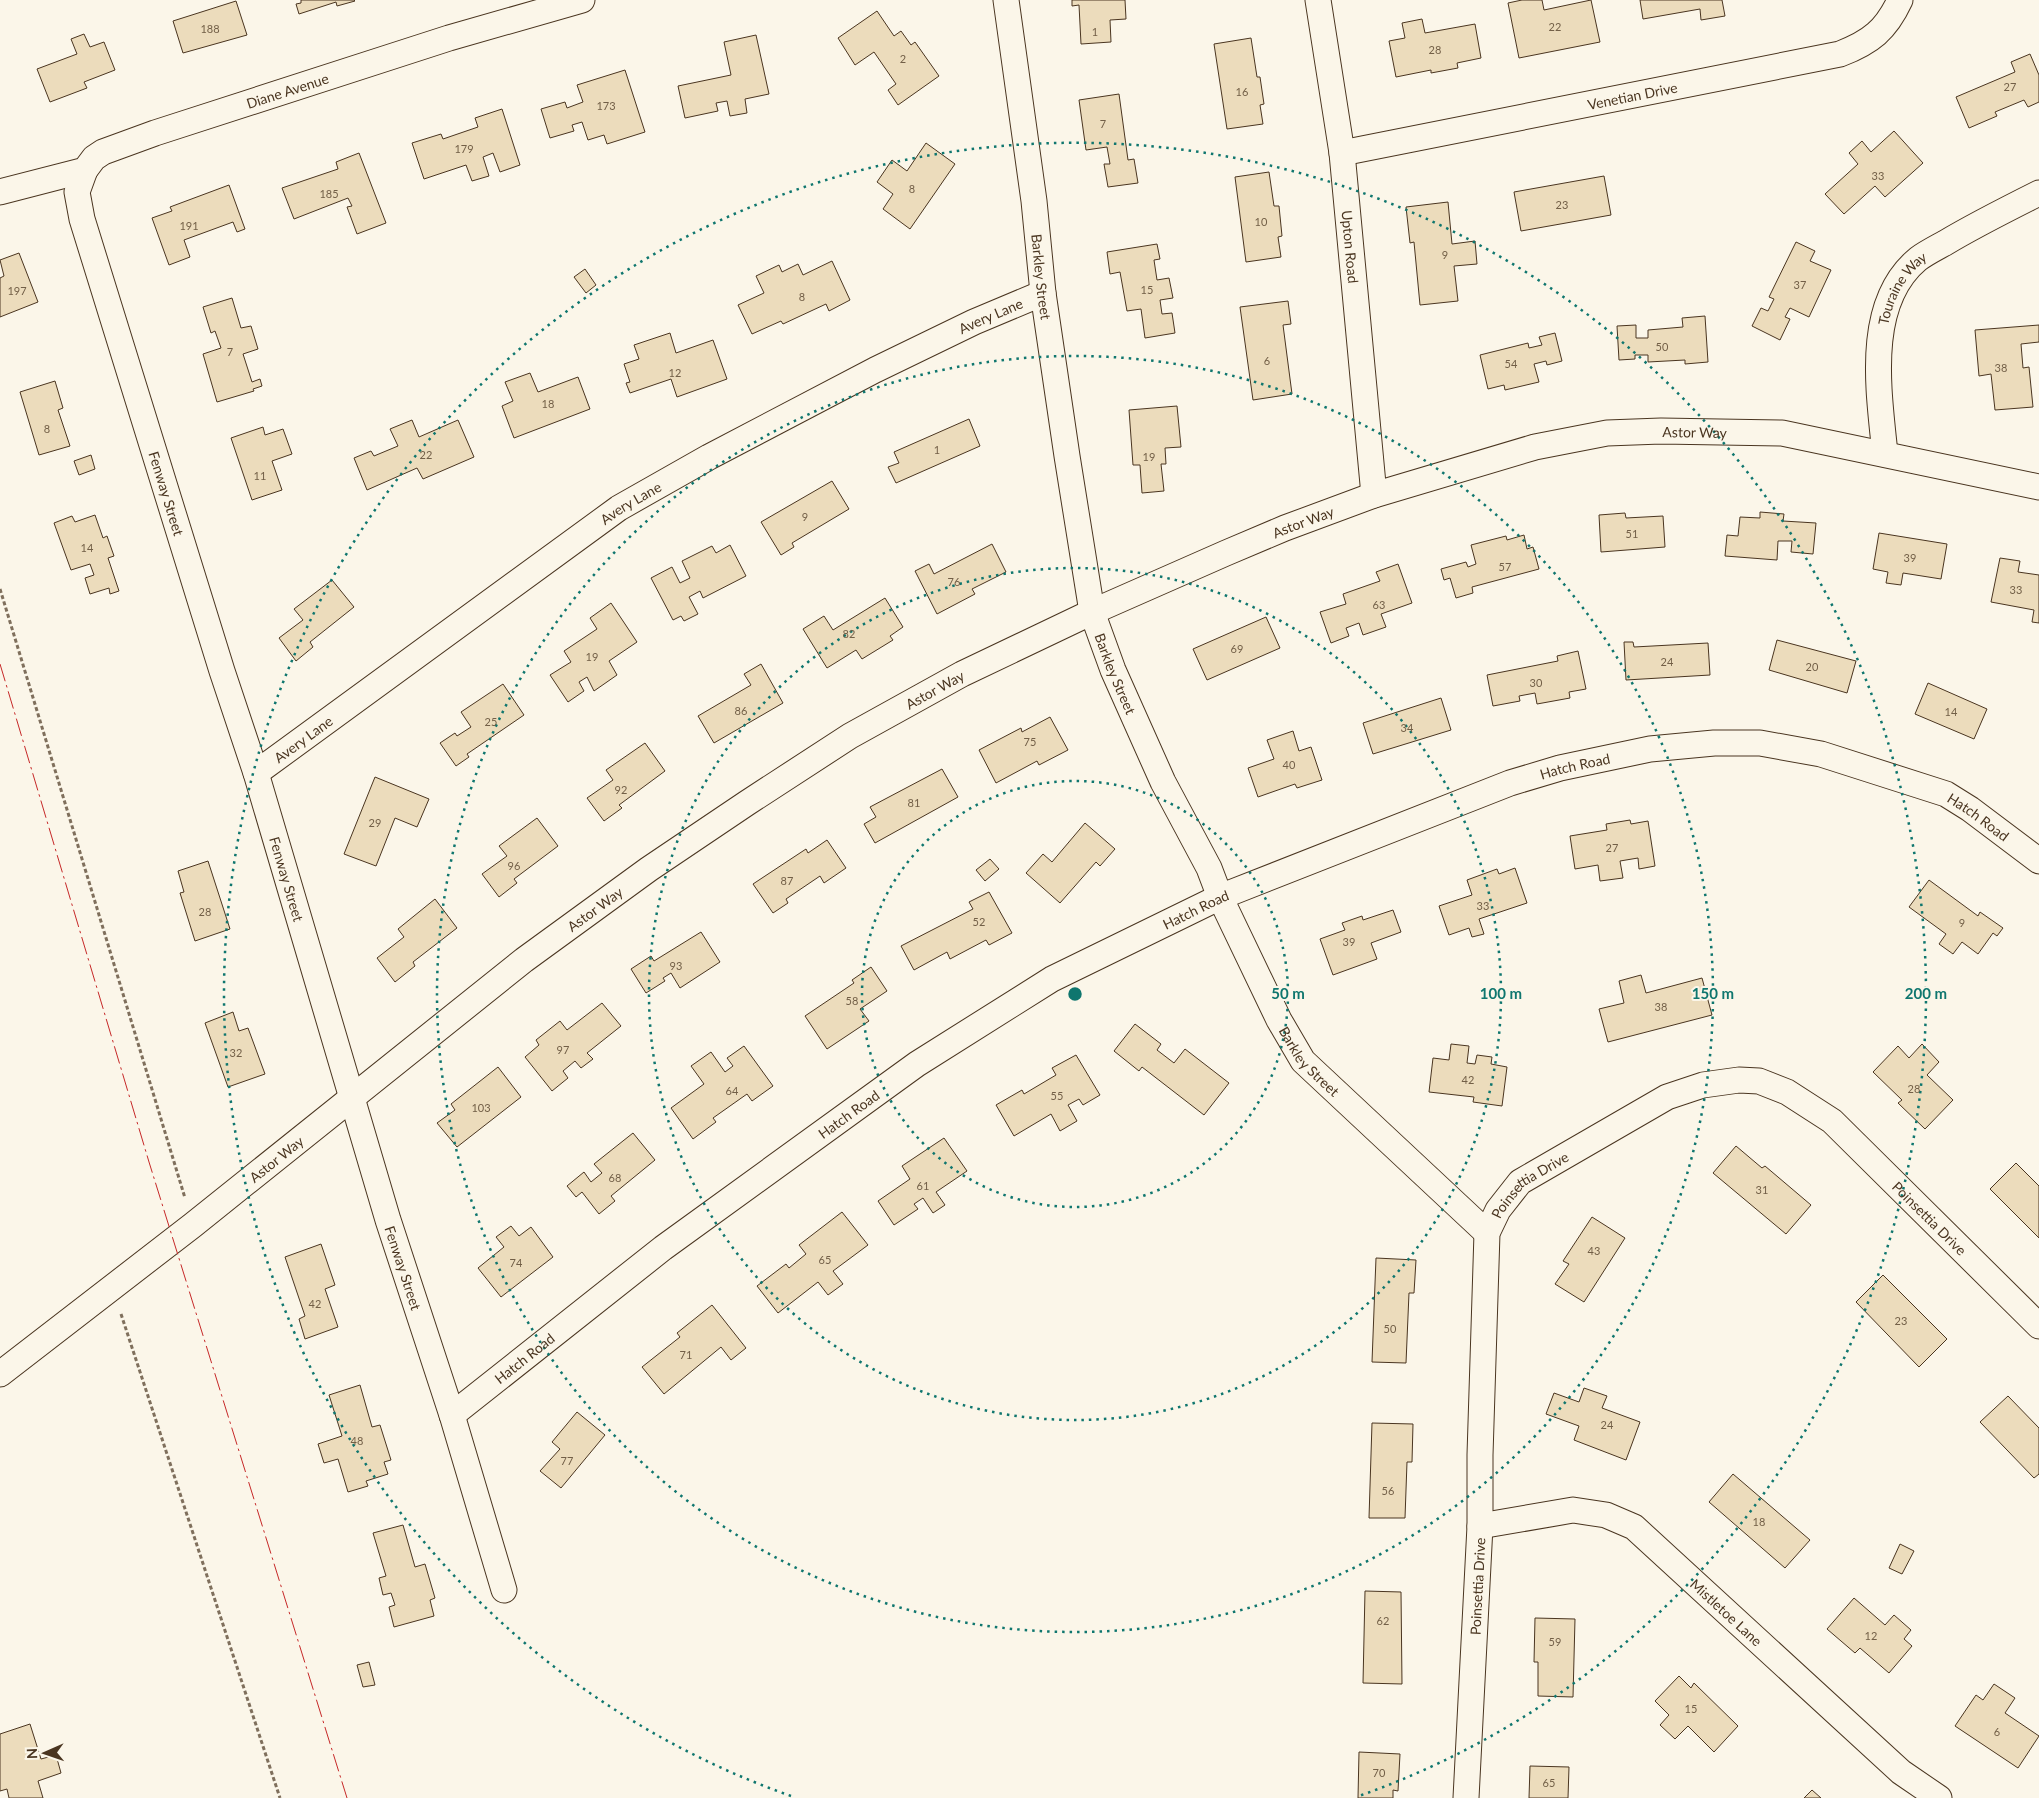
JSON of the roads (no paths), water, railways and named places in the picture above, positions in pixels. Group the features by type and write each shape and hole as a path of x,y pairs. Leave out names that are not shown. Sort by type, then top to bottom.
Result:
{"street":[{"name":"Diane Avenue","path":"85,170 94,158 103,152 143,137 449,38 582,0"},
{"name":"Barkley Street","path":"1006,0 1034,201 1043,293 1092,612 1113,670 1151,756 1209,868 1220,897 1279,1020 1303,1061 1487,1233"},
{"name":"Upton Road","path":"1318,0 1342,153 1374,495"},
{"name":"Venetian Drive","path":"1342,153 1840,54 1860,46 1878,34 1900,0"},
{"path":"0,192 85,170"},
{"name":"Fenway Street","path":"85,170 77,192 82,219 219,661 256,772 388,1220 452,1414 504,1590"},
{"name":"Touraine Way","path":"1885,454 1878,386 1883,317 1897,284 1918,259 1973,226 2039,193"},
{"name":"Avery Lane","path":"256,772 619,508 709,457 875,370 974,322 1043,293"},
{"name":"Astor Way","path":"0,1374 193,1225 532,954 650,869 771,787 850,736 962,674 1092,612 1285,528 1374,495 1535,448 1607,433 1660,431 1782,433 2039,487"},
{"name":"Hatch Road","path":"452,1414 663,1248 917,1064 1052,979 1220,897 1510,783 1560,768 1650,749 1714,743 1760,743 1821,754 1946,794 1970,809 2039,861"},
{"name":"Poinsettia Drive","path":"1466,1798 1480,1526 1480,1454 1487,1233 1498,1210 1520,1182 1667,1097 1703,1085 1740,1080 1759,1081 1787,1092 1832,1121 2039,1326"},
{"name":"Mistletoe Lane","path":"1480,1526 1573,1510 1606,1515 1634,1527 1901,1772 1940,1798"}]}
